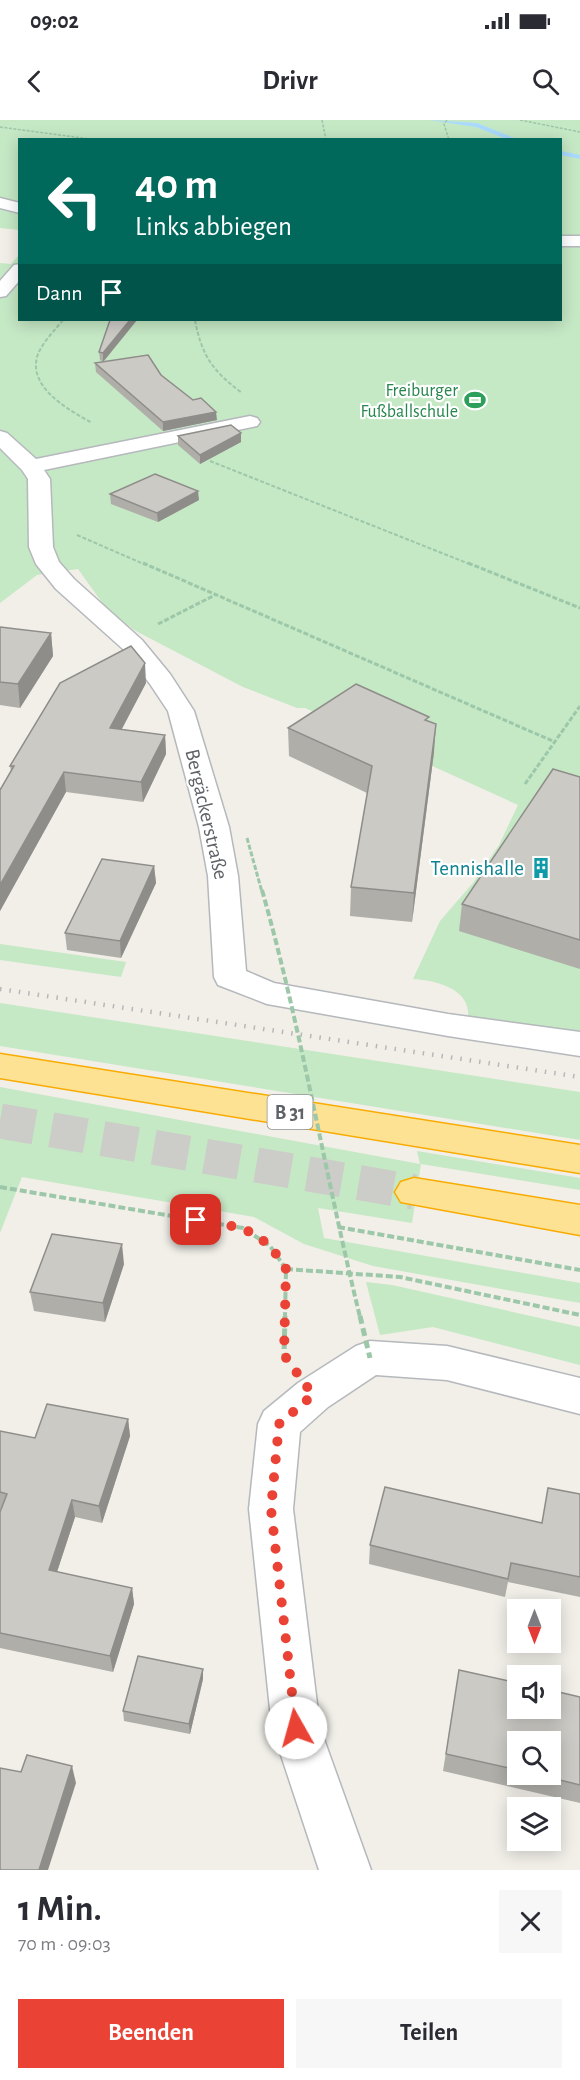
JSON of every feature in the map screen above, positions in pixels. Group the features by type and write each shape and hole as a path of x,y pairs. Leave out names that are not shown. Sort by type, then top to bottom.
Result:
{"highway":[{"name":"B 31","path":"0,1066 580,1160"},
{"path":"414,1192 580,1220"}],"street":[{"path":"0,203 18,208"},
{"path":"562,241 580,241"},
{"path":"0,292 18,270"},
{"path":"31,466 250,422"},
{"name":"Bergäckerstraße","path":"0,437 31,466 39,479 41,547 48,564 65,584 124,638 161,680 181,711 214,827 224,876 230,977 267,993 448,1025 580,1044"},
{"path":"345,1870 296,1728 271,1509 279,1424 313,1395 370,1358 447,1363 580,1395"}],"path":[{"path":"322,120 326,138"},
{"path":"447,120 444,124 448,138"},
{"path":"520,120 580,132"},
{"path":"0,127 82,138"},
{"path":"62,321 37,356 37,367 42,382 53,398 113,437 123,448"},
{"path":"195,321 201,349 211,369 267,414 250,422"},
{"path":"163,439 174,447 580,608"},
{"path":"42,526 64,528 555,742"},
{"path":"124,638 140,633 216,595"},
{"path":"525,784 580,706"},
{"path":"247,838 285,970 338,1227 370,1358"},
{"path":"0,1187 243,1228 270,1245 286,1269 284,1355 313,1395"},
{"path":"338,1227 580,1270"},
{"path":"286,1269 400,1277 580,1315"}],"green space":[{"path":"0,120 580,120 580,1054 464,1034 468,1011 461,996 447,986 413,979 440,921 473,883 499,845 518,805 305,708 297,708 243,687 134,630 106,608 78,569 37,575 0,603 0,263 11,264 18,256 18,321 562,321 562,138 18,138 18,230 0,228"},
{"path":"0,944 126,962 121,977 0,960"},
{"path":"0,1003 580,1092 580,1140 0,1046"},
{"path":"0,1087 420,1164 417,1151 580,1178 580,1190 421,1164 412,1223 318,1208 324,1238 580,1283 580,1303 373,1266 304,1244 254,1217 22,1177 0,1233"},
{"path":"366,1282 392,1285 580,1327 580,1365 433,1327 380,1335"}],"building":[{"path":"110,321 129,321 103,353 99,352"},
{"path":"148,355 161,375 193,400 201,398 216,412 163,422 95,363"},
{"path":"231,425 241,433 200,455 178,436"},
{"path":"155,474 198,491 157,513 110,494"},
{"path":"0,627 51,633 18,684 0,682"},
{"path":"131,646 145,663 110,728 165,735 141,782 64,772 0,885 0,790 14,766 10,766 60,683"},
{"path":"356,684 429,717 425,720 436,724 414,893 351,887 372,766 288,728"},
{"name":"Tennishalle","path":"553,769 580,777 580,940 462,904"},
{"path":"102,859 154,866 120,941 65,933"},
{"path":"52,1234 122,1244 103,1303 30,1292"},
{"path":"47,1404 128,1419 99,1506 72,1500 49,1570 132,1588 110,1656 0,1633 0,1512 7,1494 0,1492 0,1431 35,1438"},
{"path":"385,1487 542,1523 548,1488 580,1494 580,1577 511,1563 508,1579 370,1545"},
{"path":"138,1656 203,1669 189,1724 123,1711"},
{"path":"459,1670 507,1681 507,1719 561,1719 561,1693 580,1697 580,1785 561,1780 561,1731 507,1731 507,1768 446,1754"},
{"path":"27,1755 72,1766 39,1870 0,1870 0,1768 21,1772"}],"waterway":[{"path":"432,120 477,125 511,138"},
{"path":"562,153 580,157"}],"tunnel":[{"path":"0,1121 414,1192"}],"railway":[{"path":"0,989 580,1077"}],"place":[{"name":"Freiburger Fußballschule","path":"475,400"},
{"name":"Tennishalle","path":"541,868"}],"route":[{"path":"196,1220 243,1228 270,1245 286,1269 284,1355 313,1395 279,1424 271,1509 296,1728"}]}
